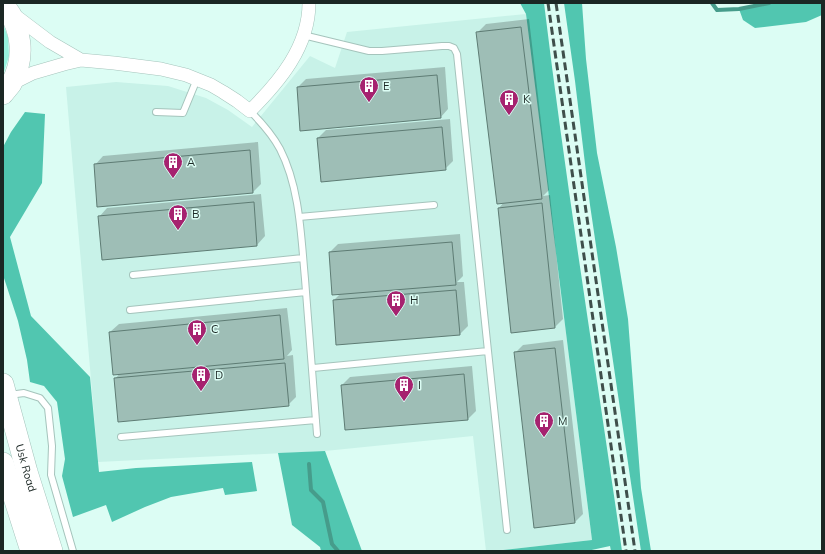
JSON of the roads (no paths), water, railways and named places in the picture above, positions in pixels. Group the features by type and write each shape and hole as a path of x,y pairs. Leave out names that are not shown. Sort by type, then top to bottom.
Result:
{"highway":[{"path":"6,7 15,22 19,34 20,47 20,60 16,72 7,89"},
{"name":"Usk Road","path":"4,390 27,472 52,551"},
{"name":"Usk Road","path":"3,463 31,551"}],"street":[{"path":"7,89 41,71 81,60 161,69 175,72 197,79 224,92 250,111 285,71 294,57 307,21 309,3"},
{"path":"6,7 50,42 81,60"}],"lane":[{"path":"303,35 369,51 449,46 454,48 457,54 507,530"},
{"path":"156,112 183,113 197,79"},
{"path":"250,111 262,123 280,149 295,194 303,258 313,368 317,434"},
{"path":"299,217 434,205"},
{"path":"133,275 303,258"},
{"path":"130,310 306,292"},
{"path":"313,368 488,352"},
{"path":"4,390 24,393 40,398 48,408 52,446 51,474 73,551"},
{"path":"121,437 316,420"}],"waterway":[{"path":"712,3 717,10 739,9 769,3"},
{"path":"309,464 311,490 323,502 332,544 338,551"}],"railway":[{"path":"548,3 626,551"},
{"path":"556,3 635,551"}],"place":[{"name":"E","path":"369,103"},
{"name":"K","path":"509,116"},
{"name":"A","path":"173,179"},
{"name":"B","path":"178,231"},
{"name":"H","path":"396,317"},
{"name":"C","path":"197,346"},
{"name":"D","path":"201,392"},
{"name":"I","path":"404,402"},
{"name":"M","path":"544,438"}]}
